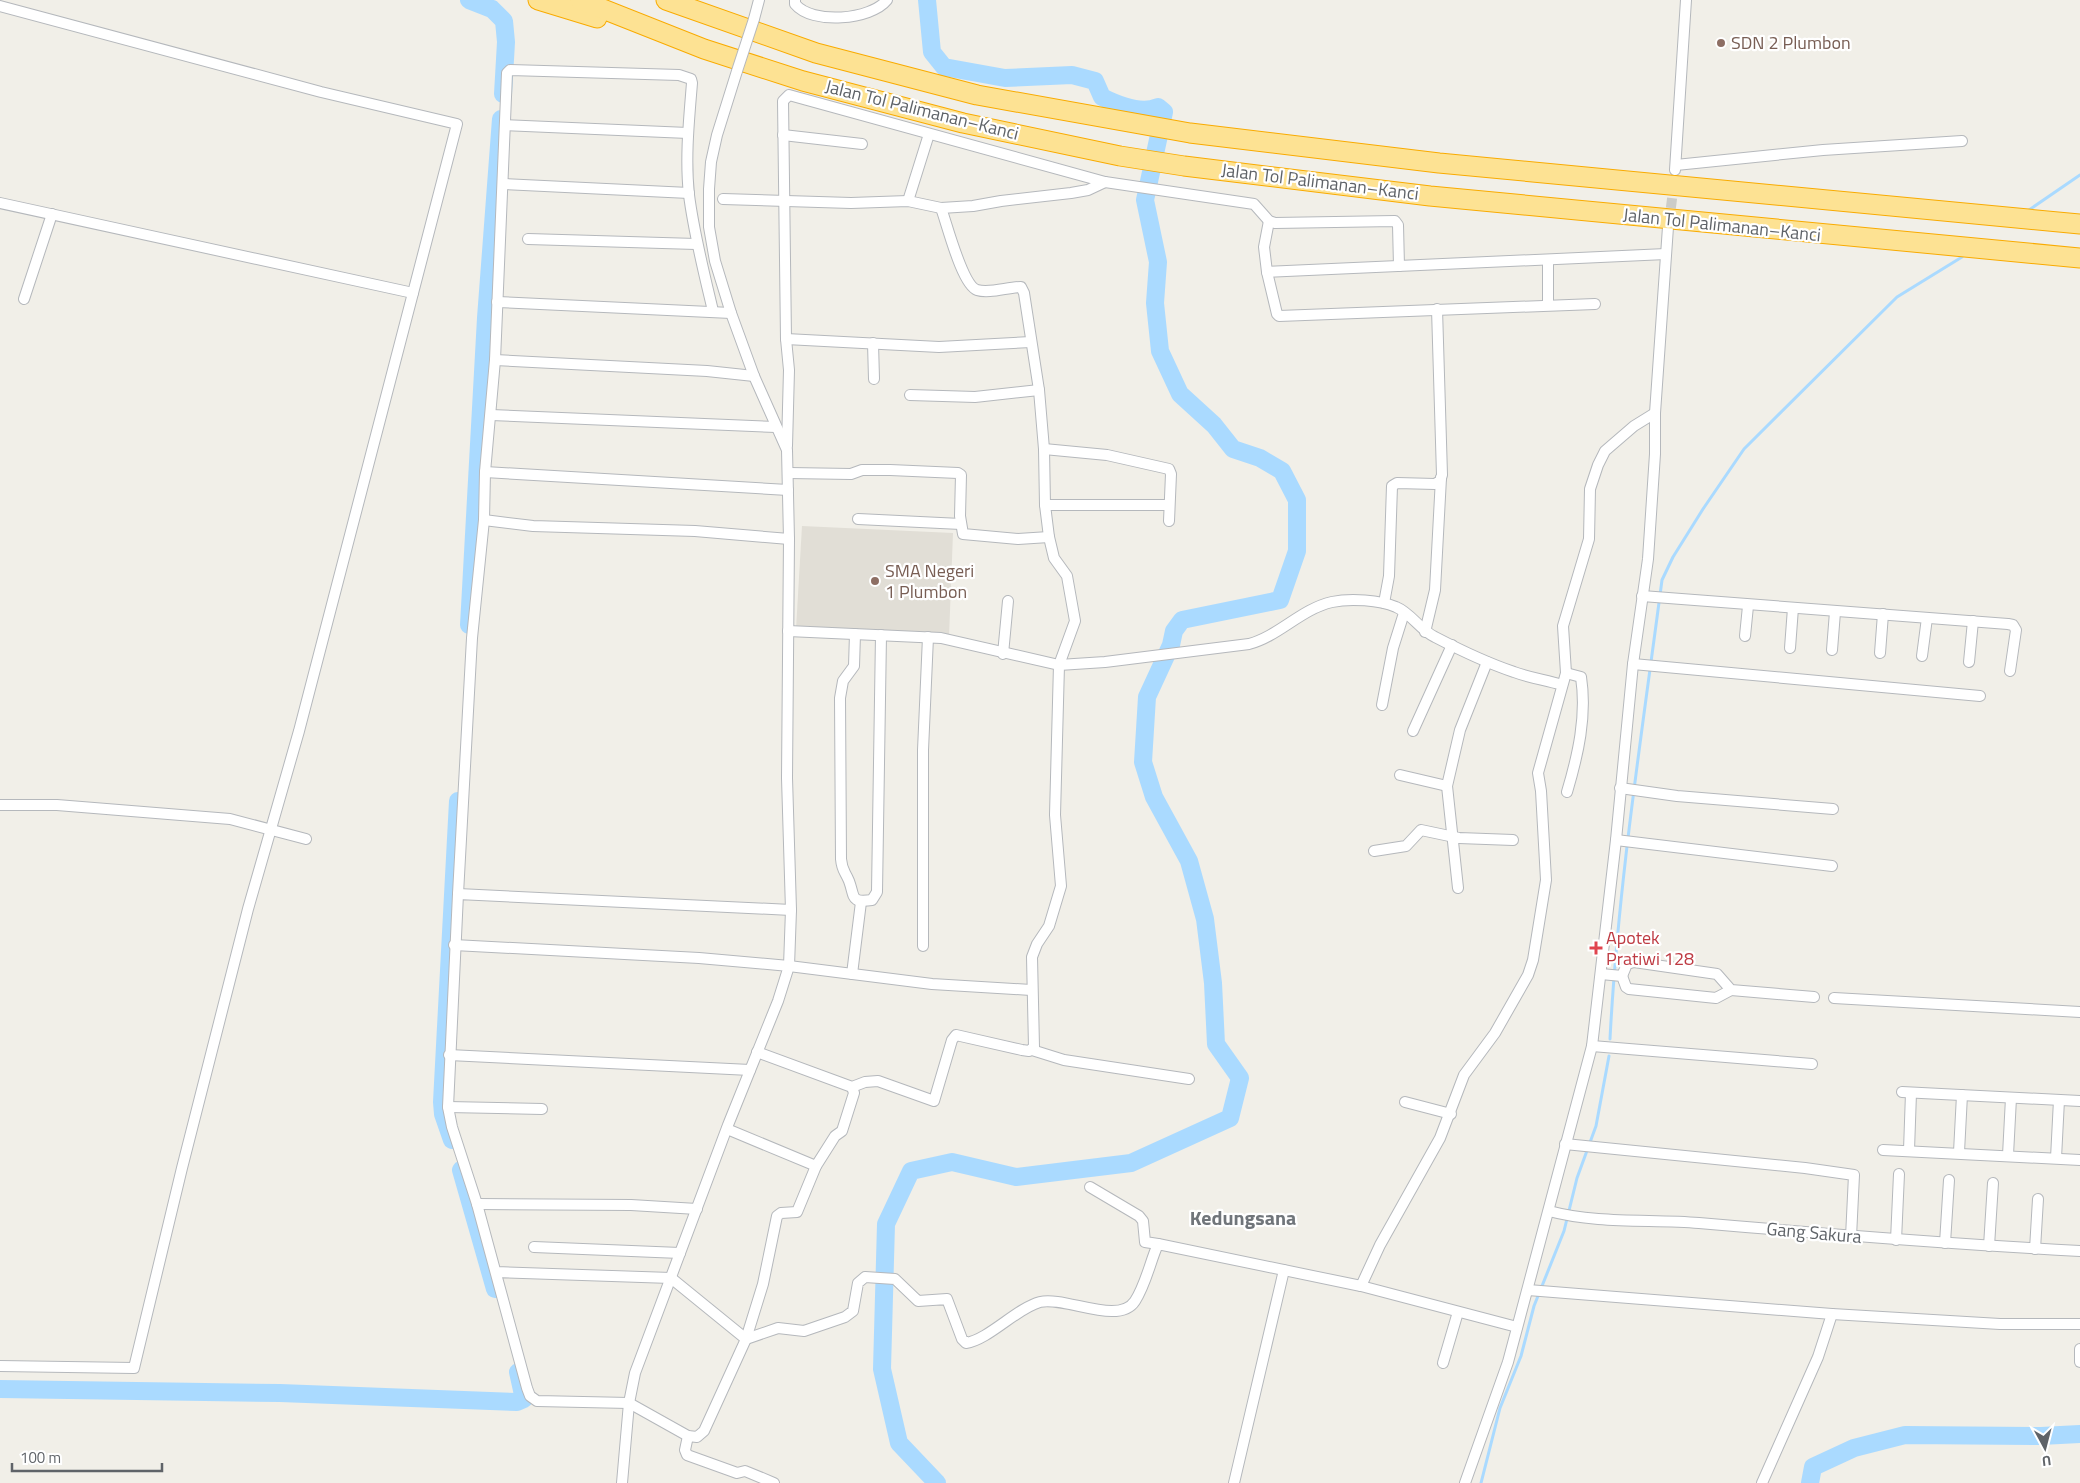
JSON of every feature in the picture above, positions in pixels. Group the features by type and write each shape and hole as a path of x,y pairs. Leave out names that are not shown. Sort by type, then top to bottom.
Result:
{"highway":[{"path":"538,0 704,49"},
{"name":"Jalan Tol Palimanan–Kanci","path":"580,0 704,49 803,81 964,123 1120,156 1184,166 1382,190 1892,242 2080,258"},
{"name":"Jalan Tol Palimanan–Kanci","path":"666,0 816,53 977,95 1124,123 1385,157 2080,224"},
{"path":"1382,190 1385,157"}],"street":[{"path":"759,0 717,135 709,189 710,227 715,261 732,313 754,376 787,450"},
{"path":"795,0 795,4 801,10 824,17 839,18 861,15 879,8 887,0"},
{"path":"1686,0 1676,168 1823,150 1962,141"},
{"path":"0,6 322,92 457,124 299,731 270,830 182,1168 134,1368 0,1366"},
{"path":"714,311 696,244 689,193 688,133 692,83 690,78 679,75 514,68 507,73 495,360 485,472 484,520 473,629 454,945 448,1107 452,1127 478,1204 531,1399 629,1403 688,1436 697,1437 704,1431 746,1339 763,1284 777,1216 781,1213 797,1212 816,1166 835,1136 842,1131 854,1094 852,1087"},
{"path":"622,1483 629,1403 635,1373 788,966 790,910 787,778 789,473 787,450 789,370 786,339 787,274 783,101 785,97 792,95 1126,187 1254,204 1269,221 1277,224 1395,221 1398,225 1399,266"},
{"path":"505,125 688,133"},
{"path":"908,201 929,134"},
{"path":"784,135 862,144"},
{"path":"723,199 784,199 851,203 908,201 941,208 973,206 1071,193 1091,189 1105,182"},
{"path":"503,184 689,193"},
{"path":"0,203 413,293"},
{"path":"941,208 955,252 972,286 979,290 1022,288 1039,390 1044,449 1045,505 1049,537 1054,558 1067,576 1075,621 1059,665 1056,816 1061,886 1049,926 1037,944 1032,957 1031,990 1035,1044 1032,1050"},
{"path":"24,299 52,214"},
{"path":"1269,221 1264,247 1267,272 1278,316 1548,304 1595,304"},
{"path":"1465,1483 1508,1362 1517,1326 1534,1290 1554,1212 1565,1144 1613,975 1620,840 1630,789 1636,664 1646,597 1655,454 1655,413 1668,227"},
{"path":"528,239 696,244"},
{"path":"1267,272 1666,254"},
{"path":"1548,260 1548,304"},
{"path":"497,302 732,313"},
{"path":"1425,632 1435,590 1442,478 1437,309"},
{"path":"786,339 966,347 1031,342"},
{"path":"873,343 874,379"},
{"path":"495,360 707,371 754,376"},
{"path":"910,395 975,397 1039,390"},
{"path":"1361,1286 1389,1228 1424,1170 1451,1114 1464,1074 1495,1033 1528,975 1533,960 1546,880 1541,791 1538,773 1566,673 1563,626 1571,591 1589,539 1590,495 1593,476 1608,448 1634,426 1655,413"},
{"path":"491,415 776,427"},
{"path":"1044,449 1107,455 1169,469 1168,521"},
{"path":"789,473 851,474 862,470 958,473 961,475 961,524 964,534 1018,539 1049,537"},
{"path":"485,472 788,490"},
{"path":"1384,603 1389,576 1392,486 1397,483 1435,484 1442,478"},
{"path":"1045,505 1169,505"},
{"path":"858,519 961,524"},
{"path":"484,520 533,526 695,531 789,539"},
{"path":"1646,597 1664,600 2008,624 2015,627 2016,634 2010,671"},
{"path":"1003,654 1008,601"},
{"path":"788,631 928,637 955,640 1003,654 1059,665 1105,662 1236,647 1259,642 1306,612 1334,601 1384,603 1399,608 1425,632 1487,662 1516,673 1562,685"},
{"path":"1745,636 1748,606"},
{"path":"1790,648 1793,608"},
{"path":"1832,650 1835,612"},
{"path":"1382,705 1393,648 1404,613"},
{"path":"1880,653 1883,614"},
{"path":"1922,656 1927,618"},
{"path":"1969,662 1973,621"},
{"path":"855,634 854,666 843,681 840,698 841,859 842,870 848,878 853,896 861,902 872,900 877,892 881,635"},
{"path":"923,946 923,750 928,637"},
{"path":"1413,731 1452,645"},
{"path":"1458,888 1447,786 1460,730 1487,662"},
{"path":"1636,664 1980,696"},
{"path":"1566,673 1582,677 1583,708 1580,738 1567,792"},
{"path":"1400,776 1447,786"},
{"path":"1630,789 1832,809"},
{"path":"0,805 57,805 230,819 306,839"},
{"path":"1374,851 1409,845 1420,831 1451,837 1513,840"},
{"path":"1620,840 1832,866"},
{"path":"458,894 790,910"},
{"path":"852,974 861,902"},
{"path":"454,945 634,954 788,966 932,984 1031,990"},
{"path":"1613,975 1631,962 1702,970 1719,975 1731,990"},
{"path":"1613,975 1629,989 1716,998 1731,990 1814,997"},
{"path":"1834,998 2080,1012"},
{"path":"757,1052 852,1087 866,1082 878,1081 934,1101 952,1040 956,1035 1022,1050 1032,1050 1064,1060 1189,1079"},
{"path":"1592,1046 1812,1064"},
{"path":"450,1055 750,1070"},
{"path":"1909,1150 1906,1093 2080,1101"},
{"path":"1959,1152 1962,1095"},
{"path":"2008,1156 2010,1098"},
{"path":"2056,1158 2060,1100"},
{"path":"1405,1102 1451,1114"},
{"path":"448,1107 542,1109"},
{"path":"726,1129 816,1166"},
{"path":"1565,1144 1805,1168 1854,1175 1851,1237"},
{"path":"1883,1150 1959,1152 2080,1160"},
{"path":"1896,1240 1899,1174"},
{"path":"1945,1243 1949,1180"},
{"path":"1988,1246 1992,1183"},
{"path":"1090,1188 1139,1216 1142,1221 1145,1242 1361,1286 1517,1326"},
{"path":"2035,1249 2038,1199"},
{"path":"478,1204 631,1205 696,1209"},
{"name":"Gang Sakura","path":"1554,1212 1576,1217 1686,1222 1851,1237 2080,1251"},
{"path":"746,1339 778,1328 804,1331 845,1316 855,1306 859,1281 867,1277 898,1281 918,1301 947,1300 962,1340 968,1343 1039,1302 1059,1302 1115,1311 1128,1309 1138,1296 1158,1244"},
{"path":"534,1247 680,1253"},
{"path":"1234,1483 1284,1270"},
{"path":"496,1272 671,1278 746,1339"},
{"path":"1534,1290 1832,1314 2034,1325 2080,1324"},
{"path":"1443,1363 1458,1312"},
{"path":"1762,1483 1818,1357 1832,1314"},
{"path":"2080,1349 2080,1362"},
{"path":"688,1436 685,1450 686,1455 737,1473 750,1473 774,1483"}],"shaded area":[{"name":"SMA Negeri 1 Plumbon","path":"802,526 953,533 949,637 796,629"}],"waterway":[{"path":"469,0 492,9 504,21 506,42 503,94"},
{"path":"927,0 932,52 944,67 1005,78 1072,75 1095,81 1102,97 1115,103 1145,110 1158,107 1164,112 1145,200 1158,262 1155,303 1160,351 1180,394 1214,425 1233,449 1260,458 1282,471 1297,500 1297,551 1280,600 1182,620 1174,631 1171,645 1147,697 1143,762 1154,797 1189,861 1205,919 1213,983 1216,1044 1240,1078 1230,1118 1131,1163 1016,1177 952,1162 911,1171 886,1224 882,1369 899,1443 937,1483"},
{"path":"469,625 486,318 501,119"},
{"path":"2029,210 2080,175"},
{"path":"1610,1039 1625,866 1662,580 1673,557 1703,509 1744,449 1897,297 1962,257"},
{"path":"452,1140 443,1114 442,1102 458,801"},
{"path":"1481,1483 1500,1408 1521,1356 1534,1306 1564,1231 1577,1178 1596,1126 1609,1056"},
{"path":"461,1170 495,1289"},
{"path":"0,1389 280,1393 517,1402 524,1399 518,1372"},
{"path":"1810,1483 1813,1467 1854,1448 1905,1435 2041,1436 2080,1434"}],"tunnel":[{"path":"1669,223 1674,183"}],"place":[{"name":"SDN 2 Plumbon","path":"1721,43"},
{"name":"SMA Negeri 1 Plumbon","path":"875,581"},
{"name":"Apotek Pratiwi 128","path":"1596,948"}],"district":[{"name":"Kedungsana","path":"1243,1218"}]}
